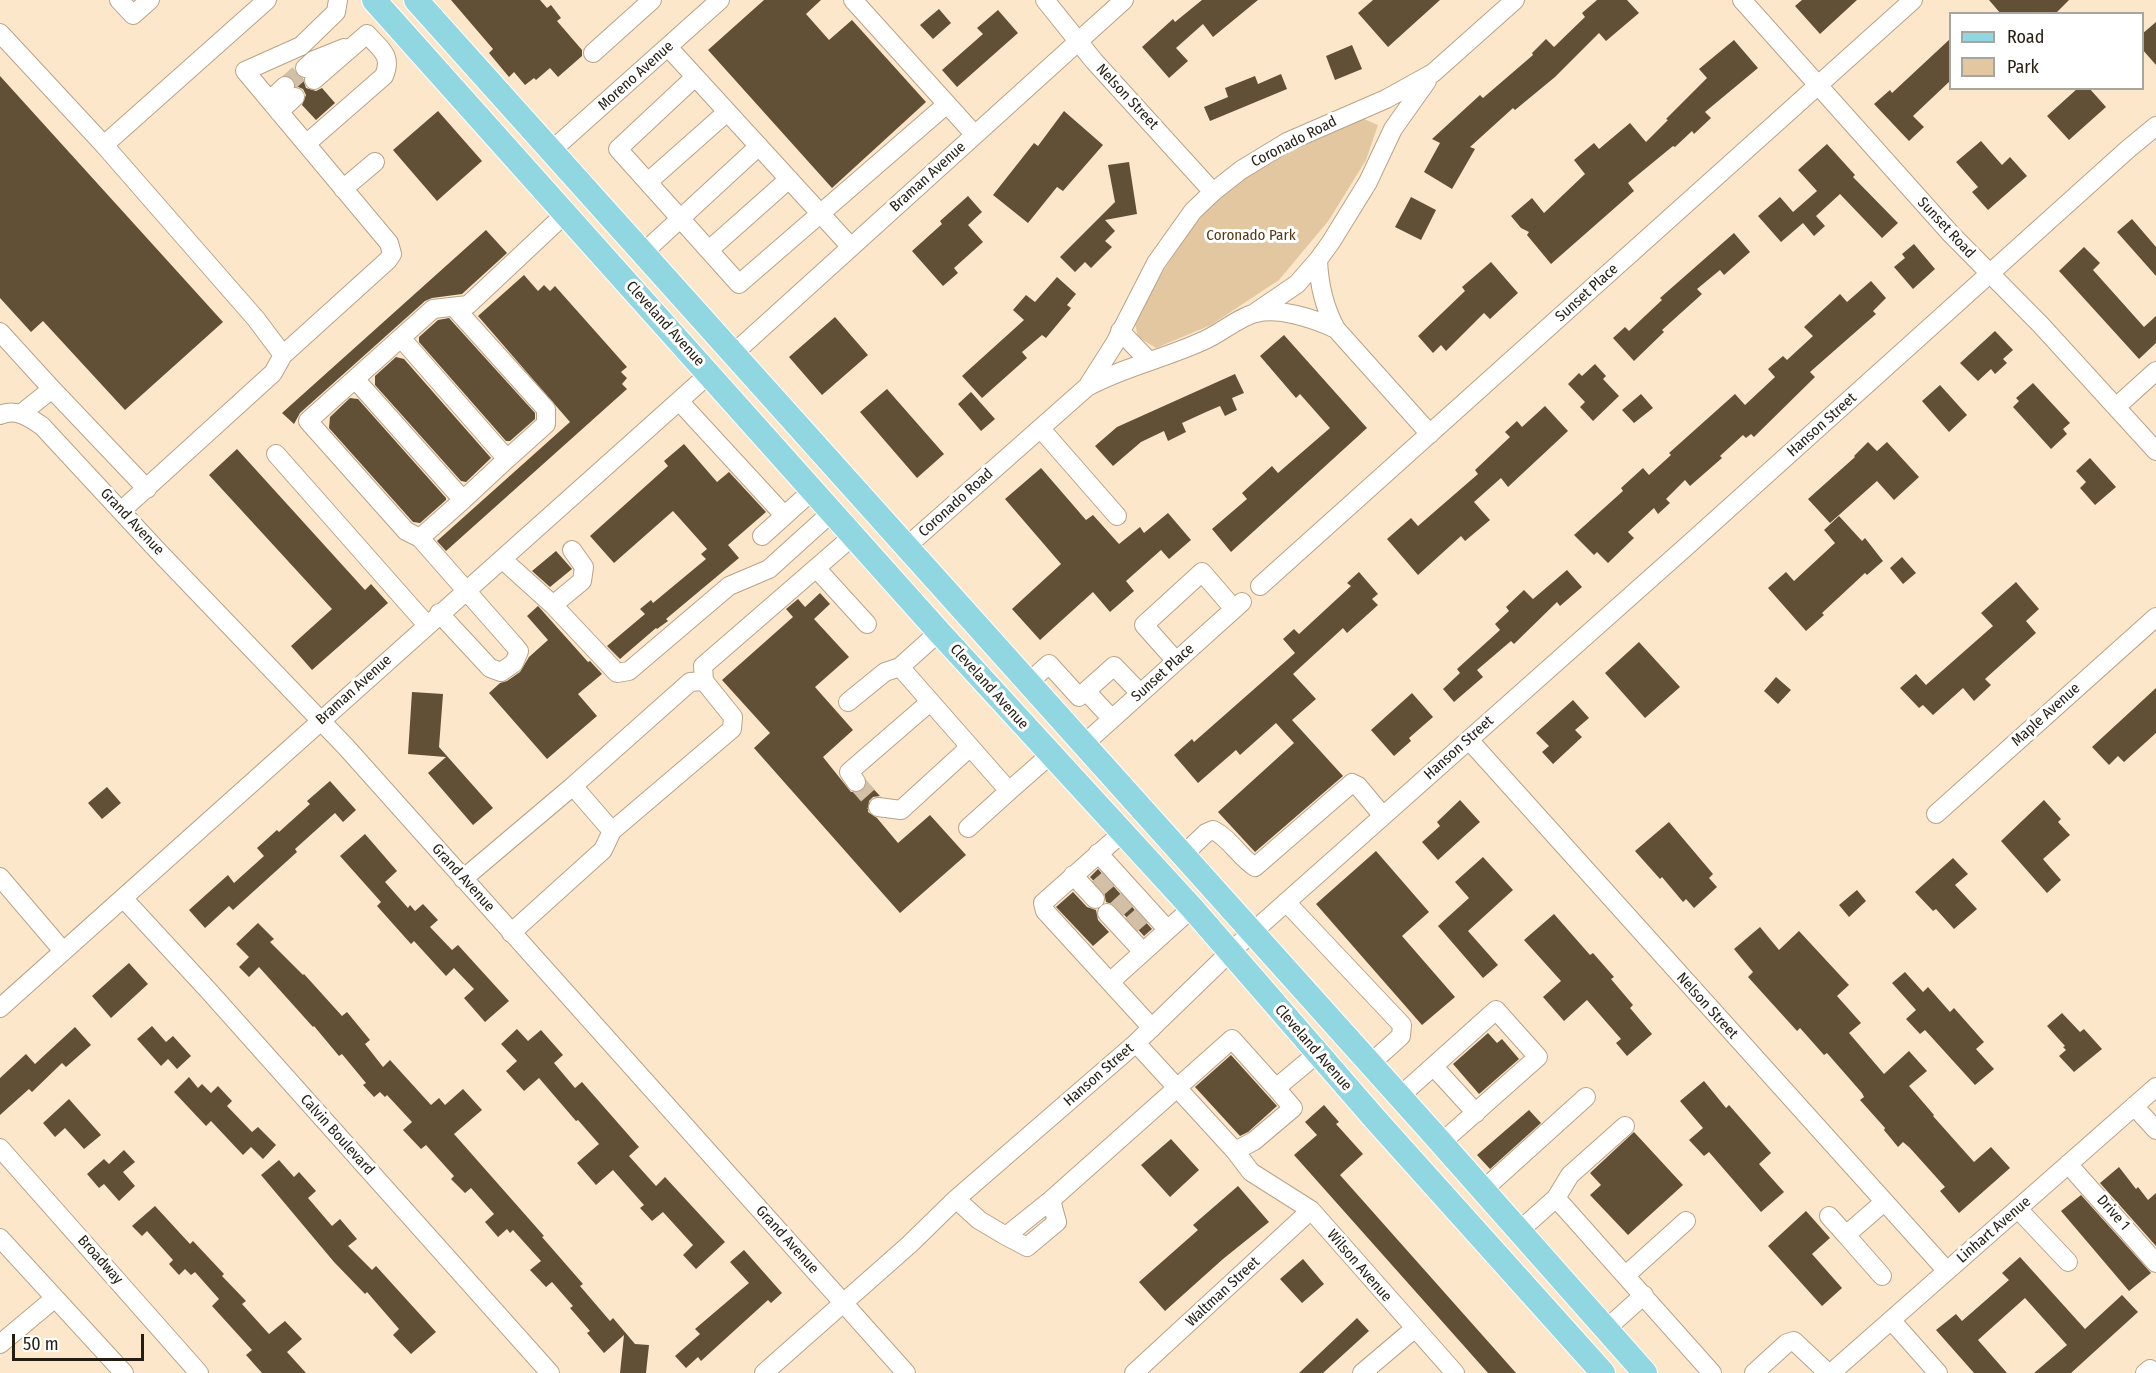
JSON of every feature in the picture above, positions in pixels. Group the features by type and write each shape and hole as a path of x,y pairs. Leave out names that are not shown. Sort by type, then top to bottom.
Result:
{"main road":[{"name":"Cleveland Avenue","path":"374,0 939,632 1192,908 1229,953 1603,1373"},
{"name":"Cleveland Avenue","path":"416,0 1400,1096 1645,1373"},
{"path":"661,321 703,347 733,354"},
{"path":"709,374 738,384 780,407"}],"street":[{"path":"119,0 133,15 150,0"},
{"path":"104,145 267,0"},
{"path":"121,512 273,373 283,355 392,254 389,243 245,71 301,46 336,12 338,0"},
{"path":"593,53 652,0"},
{"path":"853,0 975,135"},
{"name":"Nelson Street","path":"1045,0 1078,42 1213,192"},
{"name":"Braman Avenue","path":"733,354 1124,0"},
{"name":"Coronado Road","path":"1087,387 1105,361 1156,263 1193,211 1213,192 1241,170 1287,142 1386,99 1433,73 1515,0"},
{"name":"Sunset Road","path":"1742,0 1817,86 1989,274 2040,324 2156,451"},
{"name":"Sunset Place","path":"1260,586 1913,0"},
{"name":"Moreno Avenue","path":"551,151 668,47 714,2"},
{"path":"0,33 104,145 256,319 283,355"},
{"path":"306,144 384,76 388,61 385,54 367,34 357,43 314,60 309,74"},
{"path":"668,47 851,247"},
{"name":"Coronado Road","path":"906,547 1087,387 1106,376 1208,339 1268,306 1297,284 1331,242 1368,182 1393,129 1433,73"},
{"path":"695,77 618,149 739,284 947,104"},
{"path":"275,106 290,92"},
{"path":"648,182 727,112"},
{"name":"Hanson Street","path":"764,1373 910,1244 956,1199 1136,1043 1252,932 2156,126"},
{"path":"643,253 759,146"},
{"path":"343,189 375,162"},
{"path":"709,250 789,179"},
{"path":"276,454 433,619 490,668 501,672 514,663 519,651 420,538 406,531 308,421 433,309 468,305 566,213"},
{"path":"1318,260 1322,296 1328,315 1336,329 1430,434"},
{"path":"420,538 546,423 546,409 454,307"},
{"path":"1255,313 1275,312 1318,321 1336,329"},
{"path":"1120,331 1148,360"},
{"path":"0,332 147,489"},
{"path":"401,338 507,459"},
{"path":"2116,407 2156,372"},
{"name":"Braman Avenue","path":"0,1008 709,374"},
{"path":"355,379 463,500"},
{"path":"0,415 22,413 52,389"},
{"path":"679,401 784,515"},
{"name":"Grand Avenue","path":"22,413 42,426 320,721 906,1373"},
{"path":"1041,429 1117,516"},
{"path":"762,536 813,490"},
{"path":"502,559 553,605 617,673 629,671 729,586 769,569 832,512"},
{"path":"511,933 603,850 612,831 732,729 733,717 704,681 703,666 853,536"},
{"path":"553,605 582,581 584,567 572,550"},
{"path":"816,568 867,624"},
{"name":"Sunset Place","path":"1083,745 1238,606 1202,572 1144,625 1176,661"},
{"name":"Maple Avenue","path":"1936,814 2156,616"},
{"path":"848,702 885,672 900,668 939,632"},
{"path":"1028,683 1050,664 1078,697 1114,666 1140,693"},
{"path":"900,668 1009,791"},
{"path":"463,879 573,786 690,682 704,681"},
{"path":"1086,691 1112,719"},
{"path":"856,782 849,772 930,702"},
{"name":"Nelson Street","path":"1469,740 1947,1271"},
{"path":"878,807 901,810 970,747"},
{"path":"968,828 1050,754"},
{"path":"1183,855 1206,833 1213,830 1222,834 1247,862 1255,867 1352,783 1358,786 1383,816"},
{"path":"573,786 612,831"},
{"path":"1122,833 1043,903 1045,911 1152,1028"},
{"path":"1098,853 1114,874 1167,929"},
{"path":"1073,875 1128,929 1143,952"},
{"path":"0,877 63,951"},
{"name":"Calvin Boulevard","path":"123,898 550,1373"},
{"path":"1286,902 1402,1025 1401,1036 1370,1064"},
{"path":"1110,982 1192,908"},
{"path":"1400,1096 1496,1010 1538,1057 1441,1143"},
{"path":"956,1199 979,1220 1027,1247 1057,1222 1051,1200 1177,1088 1232,1039 1293,1108 1254,1141 1235,1151 1177,1088 1136,1043"},
{"path":"1276,1088 1318,1053"},
{"path":"1434,1067 1476,1113"},
{"name":"Linhart Avenue","path":"1830,1373 2156,1087"},
{"path":"1483,1190 1586,1097"},
{"path":"2134,1106 2156,1130"},
{"path":"1519,1231 1556,1198 1570,1175 1625,1126"},
{"name":"Broadway","path":"0,1148 199,1373"},
{"name":"Wilson Avenue","path":"1235,1151 1251,1172 1311,1210 1455,1373"},
{"name":"Drive 1","path":"2068,1164 2156,1263"},
{"path":"1556,1198 1712,1373"},
{"path":"1846,1235 1884,1202"},
{"path":"2018,1209 2068,1262"},
{"name":"Waltman Street","path":"1134,1373 1311,1210"},
{"path":"1829,1216 1882,1276"},
{"path":"1626,1275 1686,1221"},
{"path":"0,1238 124,1373"},
{"path":"1606,1329 1644,1295"},
{"path":"0,1344 55,1298"},
{"path":"1891,1320 1938,1373"},
{"path":"1362,1373 1414,1329"},
{"path":"1754,1373 1787,1343 1794,1341 1830,1373"}],"green space":[{"name":"Coronado Park","path":"1364,119 1378,125 1366,160 1329,220 1279,280 1211,325 1156,348 1138,337 1134,319 1181,243 1203,214 1229,187 1285,152"}],"building":[{"path":"451,0 540,0 547,8 551,5 561,18 557,21 582,50 582,56 558,77 550,68 536,80 534,78 525,85 514,72 509,77 489,53 493,49"},
{"path":"764,0 821,0 806,14 829,40 852,20 926,102 832,188 708,50"},
{"path":"1202,0 1258,0 1213,37 1203,24 1176,48 1188,61 1169,78 1142,47 1173,19 1175,22"},
{"path":"1373,0 1440,0 1388,47 1358,13"},
{"path":"1597,0 1627,0 1639,13 1606,41 1599,33 1555,77 1515,110 1513,108 1470,147 1475,149 1452,189 1424,172 1440,143 1432,139 1480,95 1483,98 1533,55 1532,53 1546,39 1554,47 1585,17 1582,13"},
{"path":"1802,0 1857,0 1820,34 1795,6"},
{"path":"1989,0 2069,0 2057,12 1999,12"},
{"path":"939,9 951,23 933,39 920,25"},
{"path":"998,10 1018,33 957,87 942,70 983,34 977,28"},
{"path":"2156,22 2156,65 2144,51 2144,32"},
{"path":"1734,40 1758,68 1705,112 1711,118 1694,134 1692,131 1628,183 1634,191 1551,264 1527,235 1529,232 1521,228 1511,216 1532,198 1544,213 1585,174 1574,160 1594,143 1599,149 1630,123 1646,142 1707,78 1699,69"},
{"path":"1949,40 1949,82 1913,116 1924,127 1909,141 1874,104 1890,90 1892,93"},
{"path":"1352,45 1362,69 1335,80 1326,56"},
{"path":"295,73 303,79 306,88 316,91 322,88 335,103 316,120 302,105 306,95 303,89 296,86 291,77"},
{"path":"1281,74 1287,89 1210,121 1204,107 1228,97 1225,88 1255,76 1258,84"},
{"path":"0,76 223,322 125,410 43,321 31,332 0,298"},
{"path":"2076,90 2091,90 2106,107 2069,140 2047,116"},
{"path":"438,111 482,161 437,201 393,150"},
{"path":"1064,111 1103,145 1063,191 1057,187 1028,223 993,195 1034,143 1038,146"},
{"path":"1981,141 2002,165 2010,157 2027,176 1988,210 1972,192 1978,187 1956,162"},
{"path":"1827,144 1855,175 1853,177 1898,223 1882,238 1840,194 1816,216 1825,226 1814,236 1803,223 1781,242 1758,216 1780,197 1793,212 1817,191 1798,170"},
{"path":"1129,162 1137,214 1105,220 1115,231 1105,241 1112,247 1091,268 1085,262 1075,272 1060,257 1115,202 1108,165"},
{"path":"968,196 982,212 968,225 983,242 954,268 958,273 943,286 912,251"},
{"path":"1411,197 1436,210 1421,240 1395,227"},
{"path":"2132,219 2156,247 2156,276 2117,232"},
{"path":"486,230 507,253 462,294 425,301 300,413 294,424 282,413"},
{"path":"1734,233 1750,252 1724,275 1720,270 1697,289 1702,294 1662,330 1664,332 1634,361 1613,338 1625,327 1629,331 1662,300 1660,298"},
{"path":"1914,244 1935,269 1913,289 1894,267 1905,258 1902,254"},
{"path":"2084,247 2100,263 2093,270 2144,327 2156,316 2156,343 2139,359 2059,271"},
{"path":"1491,262 1518,293 1490,319 1484,313 1446,351 1441,345 1433,353 1418,336 1465,291 1462,287"},
{"path":"524,275 538,291 544,285 550,291 555,286 627,367 621,372 627,378 622,384 627,389 446,551 437,541 570,422 478,316"},
{"path":"1057,277 1076,294 1067,305 1071,308 1046,338 1042,335 1022,352 1027,358 982,398 962,376 1024,320 1013,310 1026,295 1035,302"},
{"path":"1871,281 1886,298 1873,311 1876,314 1810,372 1815,377 1754,437 1751,434 1746,438 1743,435 1720,456 1722,458 1690,486 1685,480 1666,499 1670,503 1658,514 1654,508 1628,532 1634,538 1608,563 1597,552 1594,555 1574,535 1623,491 1621,488 1643,468 1649,475 1671,455 1669,453 1735,394 1745,405 1775,377 1768,369 1783,356 1787,360 1813,336 1804,327 1840,294 1847,302"},
{"path":"835,317 868,355 822,395 789,357"},
{"path":"449,318 535,413 535,419 510,441 506,441 419,342 419,337 438,320"},
{"path":"1995,331 2013,350 2003,359 2007,363 1995,374 1991,369 1978,381 1960,363"},
{"path":"1284,335 1367,428 1231,552 1212,529 1247,499 1242,493 1272,466 1278,473 1330,428 1300,394 1296,398 1260,356"},
{"path":"396,357 404,359 491,458 466,482 461,481 375,385 375,376"},
{"path":"1595,364 1606,376 1603,379 1619,396 1593,421 1580,407 1585,402 1568,384 1579,373 1582,376"},
{"path":"1235,374 1244,393 1232,398 1237,410 1225,416 1220,406 1206,412 1182,423 1186,432 1168,441 1164,431 1141,442 1113,466 1095,446 1117,427"},
{"path":"2033,383 2070,423 2063,429 2067,434 2051,449 2013,407 2019,401 2016,398"},
{"path":"1940,385 1967,415 1949,432 1922,401"},
{"path":"887,389 944,454 917,478 860,412"},
{"path":"971,392 995,419 981,431 958,404"},
{"path":"1641,394 1653,408 1634,423 1622,410"},
{"path":"350,398 358,399 446,498 420,523 413,522 329,428 330,417"},
{"path":"1545,406 1568,431 1508,487 1501,478 1474,502 1490,520 1465,541 1461,536 1418,575 1387,539 1411,518 1418,526 1478,474 1475,470 1510,437 1505,432 1517,421 1522,427"},
{"path":"1868,442 1877,451 1887,442 1919,477 1894,500 1877,481 1830,523 1808,499 1855,457"},
{"path":"684,444 717,482 729,472 766,512 728,545 739,558 666,619 668,621 656,628 620,659 607,646 645,614 640,609 651,600 653,603 706,559 701,554 707,549 673,511 614,563 590,536 668,466 664,461"},
{"path":"237,449 365,590 371,584 388,603 312,670 291,646 332,609 209,475"},
{"path":"2090,458 2116,487 2095,505 2080,488 2086,482 2076,471"},
{"path":"1041,468 1086,520 1093,515 1119,544 1140,527 1144,533 1168,513 1191,540 1169,559 1161,550 1126,581 1134,591 1110,612 1093,592 1040,640 1012,609 1061,564 1005,499"},
{"path":"1839,516 1862,541 1865,538 1883,561 1867,575 1865,573 1806,631 1768,588 1786,572 1794,581 1835,543 1824,530"},
{"path":"556,551 572,569 550,587 532,571"},
{"path":"1902,557 1916,573 1903,584 1890,568"},
{"path":"1567,570 1582,587 1560,606 1557,602 1514,644 1511,641 1477,670 1483,677 1454,702 1443,689 1460,673 1457,669 1500,630 1495,624 1509,611 1506,607 1524,590 1533,599"},
{"path":"1359,572 1378,594 1372,599 1378,605 1347,633 1343,628 1293,674 1316,699 1292,720 1343,776 1255,852 1218,812 1294,743 1276,723 1240,755 1236,750 1198,783 1174,755 1192,739 1194,742 1295,653 1283,639 1294,629 1299,634 1351,586 1347,583"},
{"path":"2016,582 2039,609 2026,621 2036,633 1985,679 1991,685 1974,701 1963,688 1933,715 1923,705 1919,708 1900,688 1916,674 1926,685 1993,626 1981,613"},
{"path":"820,593 830,604 814,619 849,657 815,687 853,730 823,757 851,792 862,791 867,782 880,796 873,797 869,801 868,812 877,818 898,843 930,815 966,855 900,913 754,748 770,733 722,680 793,617 786,609 798,599 805,607"},
{"path":"538,606 588,662 590,661 602,674 578,694 597,716 547,759 489,693 500,683 520,672 529,657 548,640 527,616"},
{"path":"1639,642 1680,687 1645,718 1605,673"},
{"path":"1776,677 1791,690 1778,704 1764,691"},
{"path":"2156,688 2156,733 2124,762 2118,756 2109,765 2092,747"},
{"path":"412,692 443,694 439,747 493,808 473,825 428,773 446,757 408,754"},
{"path":"1412,693 1433,717 1409,738 1411,741 1394,756 1371,730"},
{"path":"1573,700 1589,718 1575,730 1582,737 1553,764 1542,752 1549,746 1536,733"},
{"path":"330,781 356,810 343,822 335,813 295,849 297,852 233,910 229,906 205,928 189,910 228,875 234,883 264,856 257,848 310,804 307,801"},
{"path":"107,787 121,803 102,819 88,803"},
{"path":"1460,800 1480,822 1438,860 1422,842 1440,826 1437,822"},
{"path":"2044,800 2061,819 2058,822 2070,835 2043,859 2061,880 2047,893 2001,841"},
{"path":"1669,822 1713,874 1709,878 1717,887 1694,908 1686,899 1683,902 1662,877 1660,879 1635,851"},
{"path":"365,834 397,871 385,882 408,908 410,905 415,911 423,904 438,920 430,927 452,950 458,945 509,1001 485,1022 464,998 474,989 454,968 446,976 414,941 411,944 377,906 381,902 340,856"},
{"path":"1376,851 1429,912 1402,936 1455,997 1422,1025 1316,904"},
{"path":"1483,857 1513,890 1468,931 1498,965 1483,978 1438,926 1469,898 1455,882"},
{"path":"1953,858 1968,874 1955,885 1977,909 1954,929 1936,909 1933,911 1915,892"},
{"path":"1098,869 1152,929 1144,936 1115,905 1106,902 1104,892 1090,877"},
{"path":"1857,890 1866,901 1849,917 1839,905"},
{"path":"1073,892 1087,907 1096,910 1098,920 1109,932 1093,946 1056,907"},
{"path":"1554,914 1590,955 1593,953 1614,977 1611,979 1633,1005 1630,1008 1652,1034 1627,1056 1616,1043 1621,1039 1587,1000 1564,1021 1543,997 1561,981 1524,940"},
{"path":"258,923 274,939 270,942 304,974 342,1016 347,1012 370,1040 365,1044 383,1067 390,1060 431,1105 439,1098 445,1105 463,1089 482,1110 454,1134 544,1236 542,1237 583,1284 580,1286 610,1321 613,1318 635,1344 649,1345 646,1373 620,1373 624,1335 604,1353 587,1333 590,1331 570,1308 573,1306 552,1282 546,1287 530,1270 541,1261 513,1230 510,1233 507,1229 498,1237 485,1222 494,1214 471,1188 465,1193 451,1179 454,1176 426,1145 421,1149 403,1130 412,1122 387,1095 385,1097 380,1092 374,1097 363,1085 366,1083 342,1054 339,1056 259,967 249,977 239,967 249,957 236,944"},
{"path":"1760,927 1779,950 1799,931 1849,985 1837,996 1861,1023 1849,1033 1884,1074 1909,1051 1927,1071 1909,1086 1933,1116 1974,1162 1991,1147 2010,1168 1959,1213 1940,1191 1945,1187 1903,1142 1898,1147 1884,1130 1885,1128 1860,1100 1864,1097 1862,1093 1827,1053 1824,1055 1800,1028 1797,1031 1748,977 1753,972 1734,949"},
{"path":"129,963 148,984 111,1018 92,996"},
{"path":"1905,972 1923,992 1928,987 1950,1012 1954,1008 1984,1042 1976,1049 1994,1069 1975,1085 1925,1030 1920,1034 1906,1019 1916,1010 1892,983"},
{"path":"2062,1013 2080,1032 2084,1029 2102,1049 2074,1072 2059,1056 2066,1050 2063,1047 2065,1046 2047,1026"},
{"path":"152,1026 166,1042 173,1036 191,1056 177,1069 168,1059 161,1066 137,1039"},
{"path":"75,1027 91,1045 66,1067 62,1063 32,1092 29,1089 0,1115 0,1078 26,1054 35,1064"},
{"path":"517,1029 528,1041 541,1030 563,1055 554,1063 575,1088 582,1082 639,1147 629,1156 656,1186 665,1177 725,1242 696,1269 683,1255 693,1245 663,1212 652,1221 640,1208 644,1205 613,1170 596,1185 577,1163 599,1144 539,1078 524,1091 506,1071 517,1061 501,1044"},
{"path":"1488,1033 1497,1043 1502,1039 1519,1059 1479,1094 1453,1064"},
{"path":"1231,1055 1277,1106 1248,1132 1240,1136 1195,1087"},
{"path":"189,1077 198,1088 202,1084 211,1093 218,1086 232,1101 227,1106 252,1132 258,1127 276,1145 263,1159 251,1147 243,1155 211,1121 206,1126 174,1092"},
{"path":"1704,1081 1726,1108 1729,1105 1771,1153 1759,1164 1784,1192 1761,1212 1709,1152 1704,1156 1689,1140 1703,1128 1680,1101"},
{"path":"69,1099 101,1135 84,1149 65,1128 55,1137 43,1123"},
{"path":"1324,1105 1339,1122 1336,1124 1363,1154 1340,1175 1516,1373 1488,1373 1294,1155 1317,1135 1305,1122"},
{"path":"1529,1110 1541,1123 1490,1169 1477,1155"},
{"path":"1634,1132 1683,1185 1628,1235 1590,1195 1601,1185 1590,1173"},
{"path":"1171,1139 1199,1170 1170,1197 1141,1165"},
{"path":"124,1150 135,1162 123,1172 135,1186 119,1201 104,1184 99,1188 87,1174 104,1159 109,1164"},
{"path":"279,1160 294,1177 299,1172 316,1191 308,1198 332,1226 340,1219 357,1239 348,1246 372,1270 376,1266 436,1332 411,1354 393,1335 399,1329 367,1292 365,1294 334,1262 261,1175"},
{"path":"2119,1167 2148,1200 2156,1193 2156,1246 2100,1183"},
{"path":"1238,1186 1269,1222 1165,1311 1139,1282 1198,1230 1193,1225"},
{"path":"2081,1195 2151,1273 2129,1291 2061,1211"},
{"path":"155,1206 190,1244 193,1241 224,1274 222,1276 246,1301 242,1304 269,1334 285,1321 302,1339 287,1352 306,1373 262,1373 246,1355 252,1350 212,1306 219,1299 195,1272 191,1275 185,1269 179,1275 169,1264 173,1260 147,1231 142,1236 132,1226"},
{"path":"1806,1211 1830,1238 1812,1254 1842,1288 1822,1306 1768,1246"},
{"path":"744,1250 782,1293 771,1303 768,1300 701,1361 698,1357 686,1368 675,1356 700,1334 695,1329 749,1283 730,1262"},
{"path":"2020,1257 2085,1329 2122,1295 2138,1312 2071,1373 2034,1373 2067,1345 2025,1298 1978,1340 2007,1373 1974,1373 1936,1330 1956,1314 1962,1321 2009,1280 2002,1273"},
{"path":"1303,1259 1324,1284 1302,1303 1280,1279"},
{"path":"1357,1318 1369,1331 1323,1373 1299,1373"}],"tunnel":[{"path":"285,86 305,68"},
{"path":"856,782 878,807"},
{"path":"1097,889 1113,875"},
{"path":"1116,910 1131,896"},
{"path":"1130,926 1146,912"}]}
